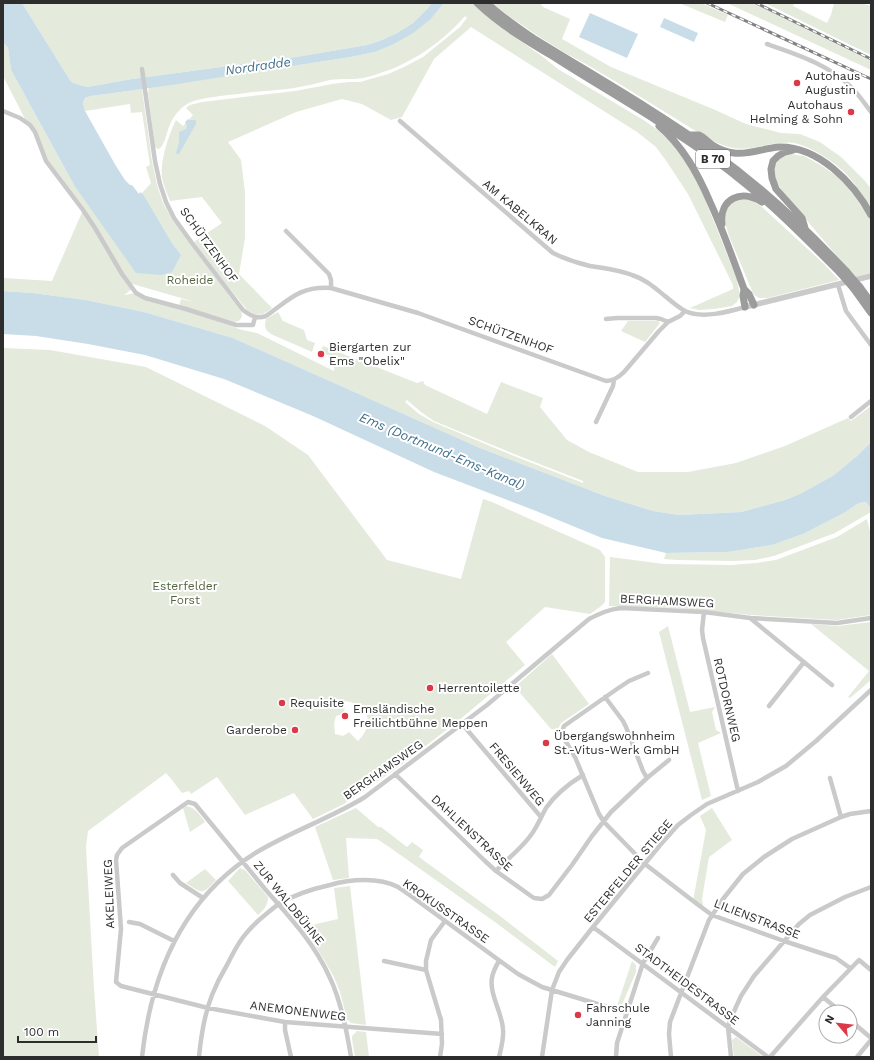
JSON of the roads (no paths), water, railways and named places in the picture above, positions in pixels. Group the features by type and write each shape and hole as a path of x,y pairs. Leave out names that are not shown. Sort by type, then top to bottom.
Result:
{"highway":[{"name":"B 70","path":"478,3 491,15 530,43 651,117 710,156 771,206 843,273"},
{"name":"B 70","path":"487,3 505,19 533,38 664,118 742,173 806,229 856,288 871,302"},
{"path":"651,117 683,152 702,183 744,288 749,294 754,305"},
{"path":"689,135 699,135 724,151 736,153 778,147 789,147 802,150 824,162 844,178 862,199 871,215"},
{"path":"802,150 792,150 778,156 773,161 771,169 772,178 776,189 802,218 806,229"},
{"path":"723,233 721,219 722,213 726,204 735,197 749,197 771,206"},
{"path":"744,288 745,307"},
{"name":"B 70","path":"856,288 871,313"}],"street":[{"path":"767,44 800,56 831,72 852,88 871,112"},
{"name":"SCHÜTZENHOF","path":"142,71 155,161 166,202 174,218 192,244 243,310 248,314 261,318 296,294 317,288 331,288 418,313 601,380 614,380"},
{"path":"3,111 20,118 30,125 35,132 46,161 83,210 125,279 136,293 145,298 236,325 253,325 255,317"},
{"name":"AM KABELKRAN","path":"400,121 553,253 566,259 634,275 651,284 685,311"},
{"path":"286,231 329,274 331,288"},
{"path":"596,422 613,386 614,380 624,372 668,322 685,311 710,314 725,312 871,276"},
{"path":"838,285 846,312 871,345"},
{"path":"606,319 656,318 668,322"},
{"path":"851,417 871,401"},
{"name":"BERGHAMSWEG","path":"142,1057 147,1022 154,995 174,941 203,898 229,872 242,862 274,843 347,808 365,797 487,706 589,619 598,614 621,608 704,612 750,618 837,623 871,618"},
{"name":"ROTDORNWEG","path":"704,612 702,630 703,638 738,791"},
{"path":"750,618 832,685"},
{"path":"769,706 804,662"},
{"name":"LILIENSTRASSE","path":"648,673 629,682 605,697 564,726 562,732 575,757 599,814 604,822 645,864 712,915 836,958 850,968"},
{"name":"ESTERFELDER STIEGE","path":"542,1057 552,990 556,977 593,927 678,825 691,814 707,804 758,782 786,766 816,741 871,690"},
{"path":"605,697 623,721 629,732 647,778"},
{"name":"FRESIENWEG","path":"463,724 541,818"},
{"name":"DAHLIENSTRASSE","path":"395,774 496,871 530,896 534,898 542,898 549,895 611,812 647,778 669,760"},
{"path":"496,871 531,836 547,807 555,798 573,781 583,775"},
{"path":"830,778 840,817"},
{"name":"ZUR WALDBÜHNE","path":"188,802 195,804 297,927 321,960 334,988 345,1027 351,1057"},
{"name":"AKELEIWEG","path":"154,995 121,986 116,982 121,929 116,857 122,848 188,802"},
{"path":"671,1057 670,1022 709,920 723,899 743,874 764,857 792,839 840,817 871,811"},
{"path":"173,875 180,883 203,898"},
{"name":"KROKUSSTRASSE","path":"199,1057 208,1008 216,985 245,933 278,904 296,895 335,883 350,881 384,882 398,887 499,961 535,984 627,1013"},
{"path":"730,1057 728,1027 741,996 754,976 799,924 810,915 845,897 871,887"},
{"path":"440,1057 442,1044 441,1020 426,970 426,961 431,940 445,921"},
{"path":"130,922 140,924 174,941"},
{"name":"STADTHEIDESTRASSE","path":"593,927 769,1057"},
{"path":"616,1057 617,1043 643,963 658,938"},
{"path":"769,1057 823,997 859,960 871,970"},
{"path":"384,961 426,970"},
{"path":"499,961 493,972 491,987 503,1029 503,1039 499,1057"},
{"name":"ANEMONENWEG","path":"154,995 208,1008 285,1022 442,1034"},
{"path":"823,997 831,1004"},
{"path":"285,1022 285,1030 291,1057"},
{"path":"857,1057 871,1039 858,1027"}],"water":[{"name":"Nordradde","path":"3,3 22,3 70,80 73,83 87,87 132,79 296,57 367,45 397,33 413,23 432,3 444,3 431,19 413,33 392,45 375,52 85,98 83,103 85,111 116,166 125,180 132,185 139,194 140,192 143,194 172,243 181,255 172,272 161,275 136,273 74,185 11,70 8,48 3,42"},
{"path":"590,13 638,34 627,58 579,37"},
{"path":"664,18 698,33 694,42 660,27"},
{"path":"188,119 196,120 196,124 179,154 177,154 179,132 186,129 187,126 185,122"},
{"name":"Ems (Dortmund-Ems-Kanal)","path":"3,291 33,293 86,300 144,312 233,338 480,448 605,496 653,511 679,515 741,512 785,500 802,493 834,475 871,442 871,509 866,502 863,502 803,534 772,545 728,552 666,553 602,538 434,472 313,416 224,379 145,355 36,336 3,334"}],"railway":[{"path":"707,3 871,79"},
{"path":"756,3 871,59"}],"place":[{"name":"Autohaus Augustin","path":"797,83"},
{"name":"Autohaus Helming & Sohn","path":"851,112"},
{"name":"Biergarten zur Ems \"Obelix\"","path":"321,354"},
{"name":"Herrentoilette","path":"430,688"},
{"name":"Requisite","path":"282,703"},
{"name":"Emsländische Freilichtbühne Meppen","path":"345,716"},
{"name":"Garderobe","path":"295,730"},
{"name":"Übergangswohnheim St.-Vitus-Werk GmbH","path":"546,743"},
{"name":"Fahrschule Janning","path":"578,1015"}],"park label":[{"name":"Roheide","path":"190,280"},
{"name":"Esterfelder Forst","path":"185,593"}]}
